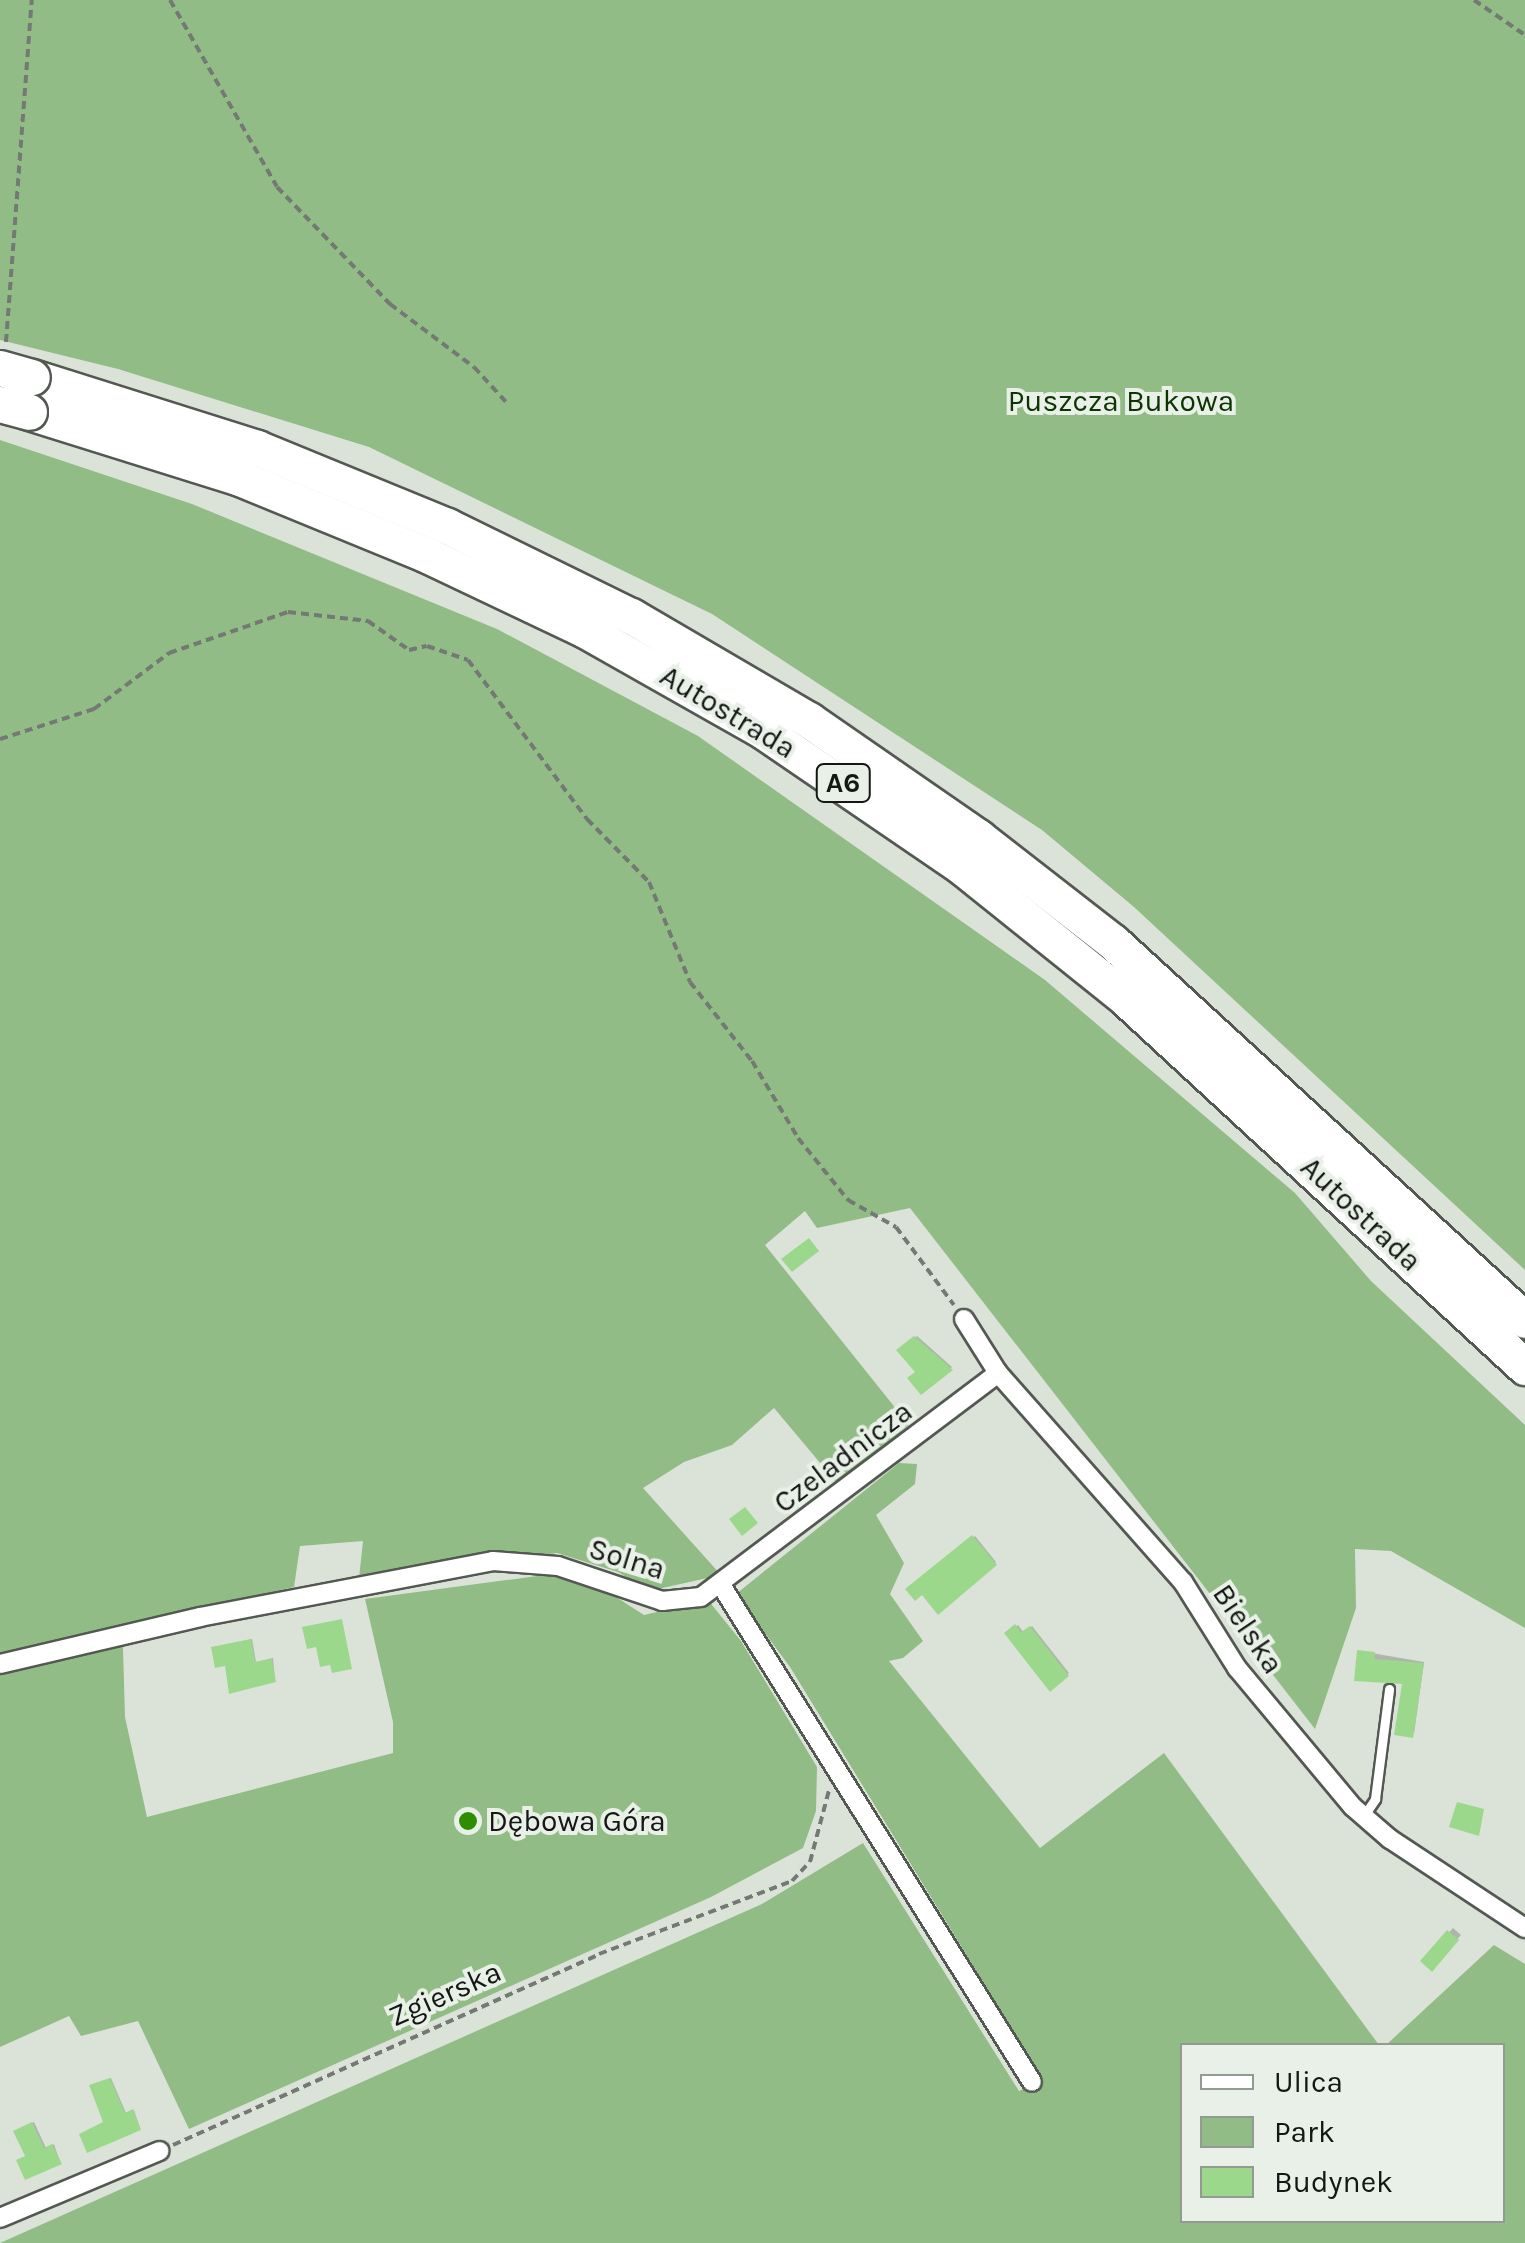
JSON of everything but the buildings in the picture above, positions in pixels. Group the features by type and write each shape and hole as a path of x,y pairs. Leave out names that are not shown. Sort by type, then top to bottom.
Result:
{"highway":[{"name":"Autostrada","path":"13,379 257,448 447,526 601,600 780,702 964,826 1112,942 1525,1320"},
{"name":"Autostrada","path":"13,379 236,477 428,554 583,629 792,750 962,868 1124,998 1525,1367"}],"street":[{"name":"Bielska","path":"964,1318 998,1373 1183,1582 1237,1668 1363,1817 1525,1928"},
{"name":"Czeladnicza","path":"720,1585 998,1373"},
{"name":"Solna","path":"0,1664 472,1563 536,1560 662,1600 700,1597 720,1585"},
{"path":"720,1585 825,1758 1032,2082"},
{"path":"0,2218 159,2151"}],"lane":[{"path":"1363,1817 1375,1799 1389,1689"}],"path":[{"path":"13,379 32,0"},
{"path":"170,0 276,187 390,304 474,366 506,402"},
{"path":"1474,0 1525,35"},
{"path":"1484,8 1494,0"},
{"path":"0,738 94,709 168,653 288,612 368,621 409,650 427,646 468,660 586,820 649,882 690,982 752,1061 798,1138 848,1200 896,1227 964,1318"},
{"name":"Zgierska","path":"159,2151 599,1954 792,1881 810,1862 827,1814 825,1758"}],"green space":[{"name":"Puszcza Bukowa","path":"0,0 1525,0 1525,1270 1134,907 1042,830 712,614 369,447 118,369 0,340"},
{"path":"0,440 192,504 497,629 698,736 1045,980 1295,1193 1371,1281 1525,1425 1525,1628 1391,1551 1355,1549 1356,1608 1315,1729 910,1208 817,1228 805,1211 765,1245 909,1425 837,1483 774,1408 732,1445 684,1462 643,1488 721,1575 649,1591 618,1572 557,1553 359,1578 363,1541 300,1546 294,1587 130,1624 123,1648 125,1717 147,1817 393,1753 393,1722 365,1599 552,1574 605,1590 644,1615 708,1600 741,1641 817,1767 816,1811 803,1848 711,1897 189,2129 138,2021 81,2036 69,2016 0,2047"},
{"path":"899,1463 917,1464 915,1484 876,1515 904,1563 890,1594 923,1641 903,1658 889,1661 1040,1848 1164,1753 1378,2043 1180,2043 1180,2223 1505,2223 1505,2043 1388,2043 1494,1945 1525,1964 1525,2243 0,2243 762,1904 863,1843 1019,2091 1043,2080 790,1667 736,1594"}],"place":[{"name":"Dębowa Góra","path":"468,1821"}]}
